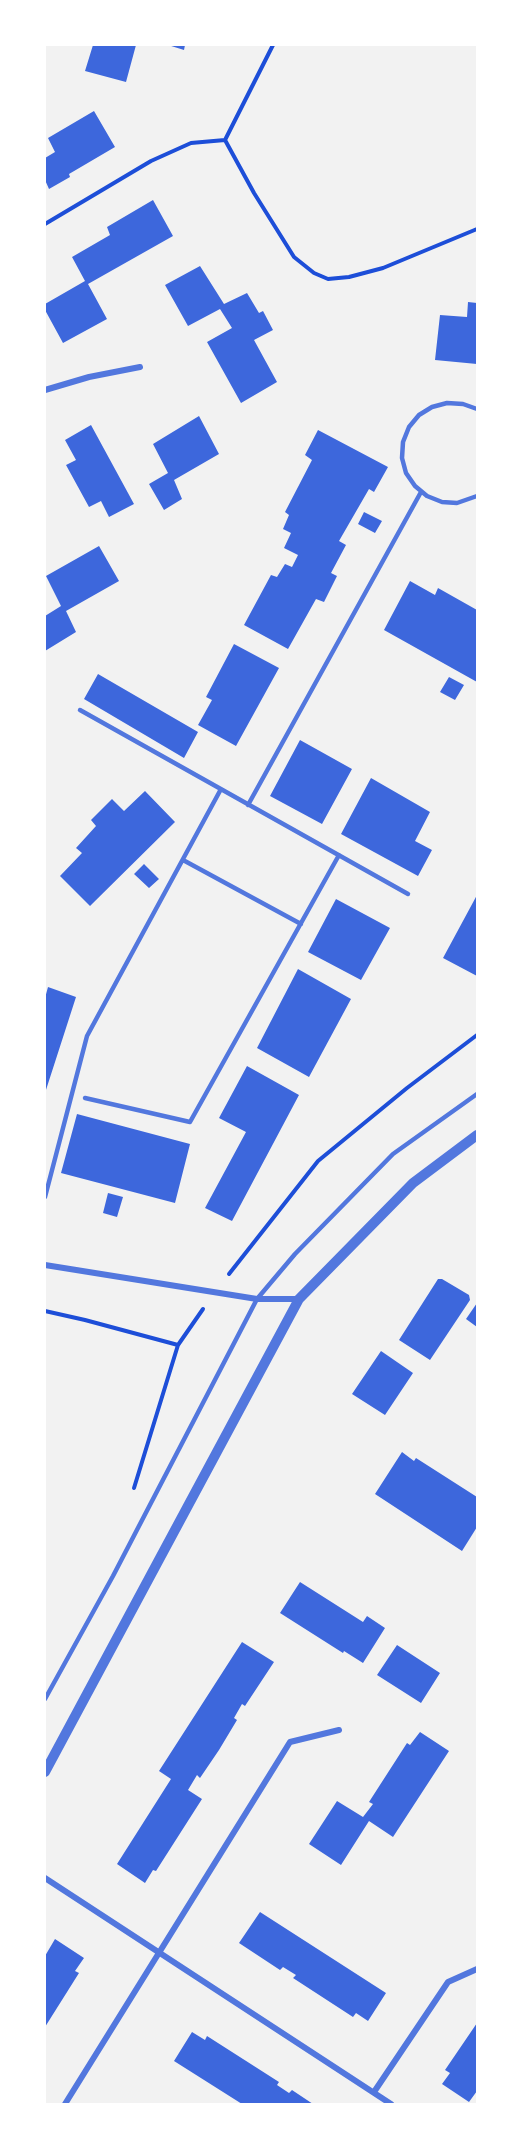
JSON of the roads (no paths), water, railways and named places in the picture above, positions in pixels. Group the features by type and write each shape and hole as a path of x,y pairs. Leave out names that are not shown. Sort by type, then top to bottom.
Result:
{"street":[{"path":"45,390 89,377 140,367"},
{"path":"45,1772 299,1299 413,1183 477,1135"},
{"path":"45,1265 257,1299 299,1299"},
{"path":"65,2104 290,1742 339,1730"},
{"path":"45,1878 392,2104"},
{"path":"374,2092 448,1982 477,1969"}],"lane":[{"path":"477,409 463,404 447,403 432,407 419,416 409,428 403,442 402,458 406,473 421,492 442,502 457,503 477,496"},
{"path":"248,805 421,492"},
{"path":"80,710 408,894"},
{"path":"45,1197 87,1036 221,789"},
{"path":"85,1098 190,1122 339,855"},
{"path":"183,860 301,924"},
{"path":"45,1699 113,1576 257,1299 295,1254 393,1154 477,1094"}]}
